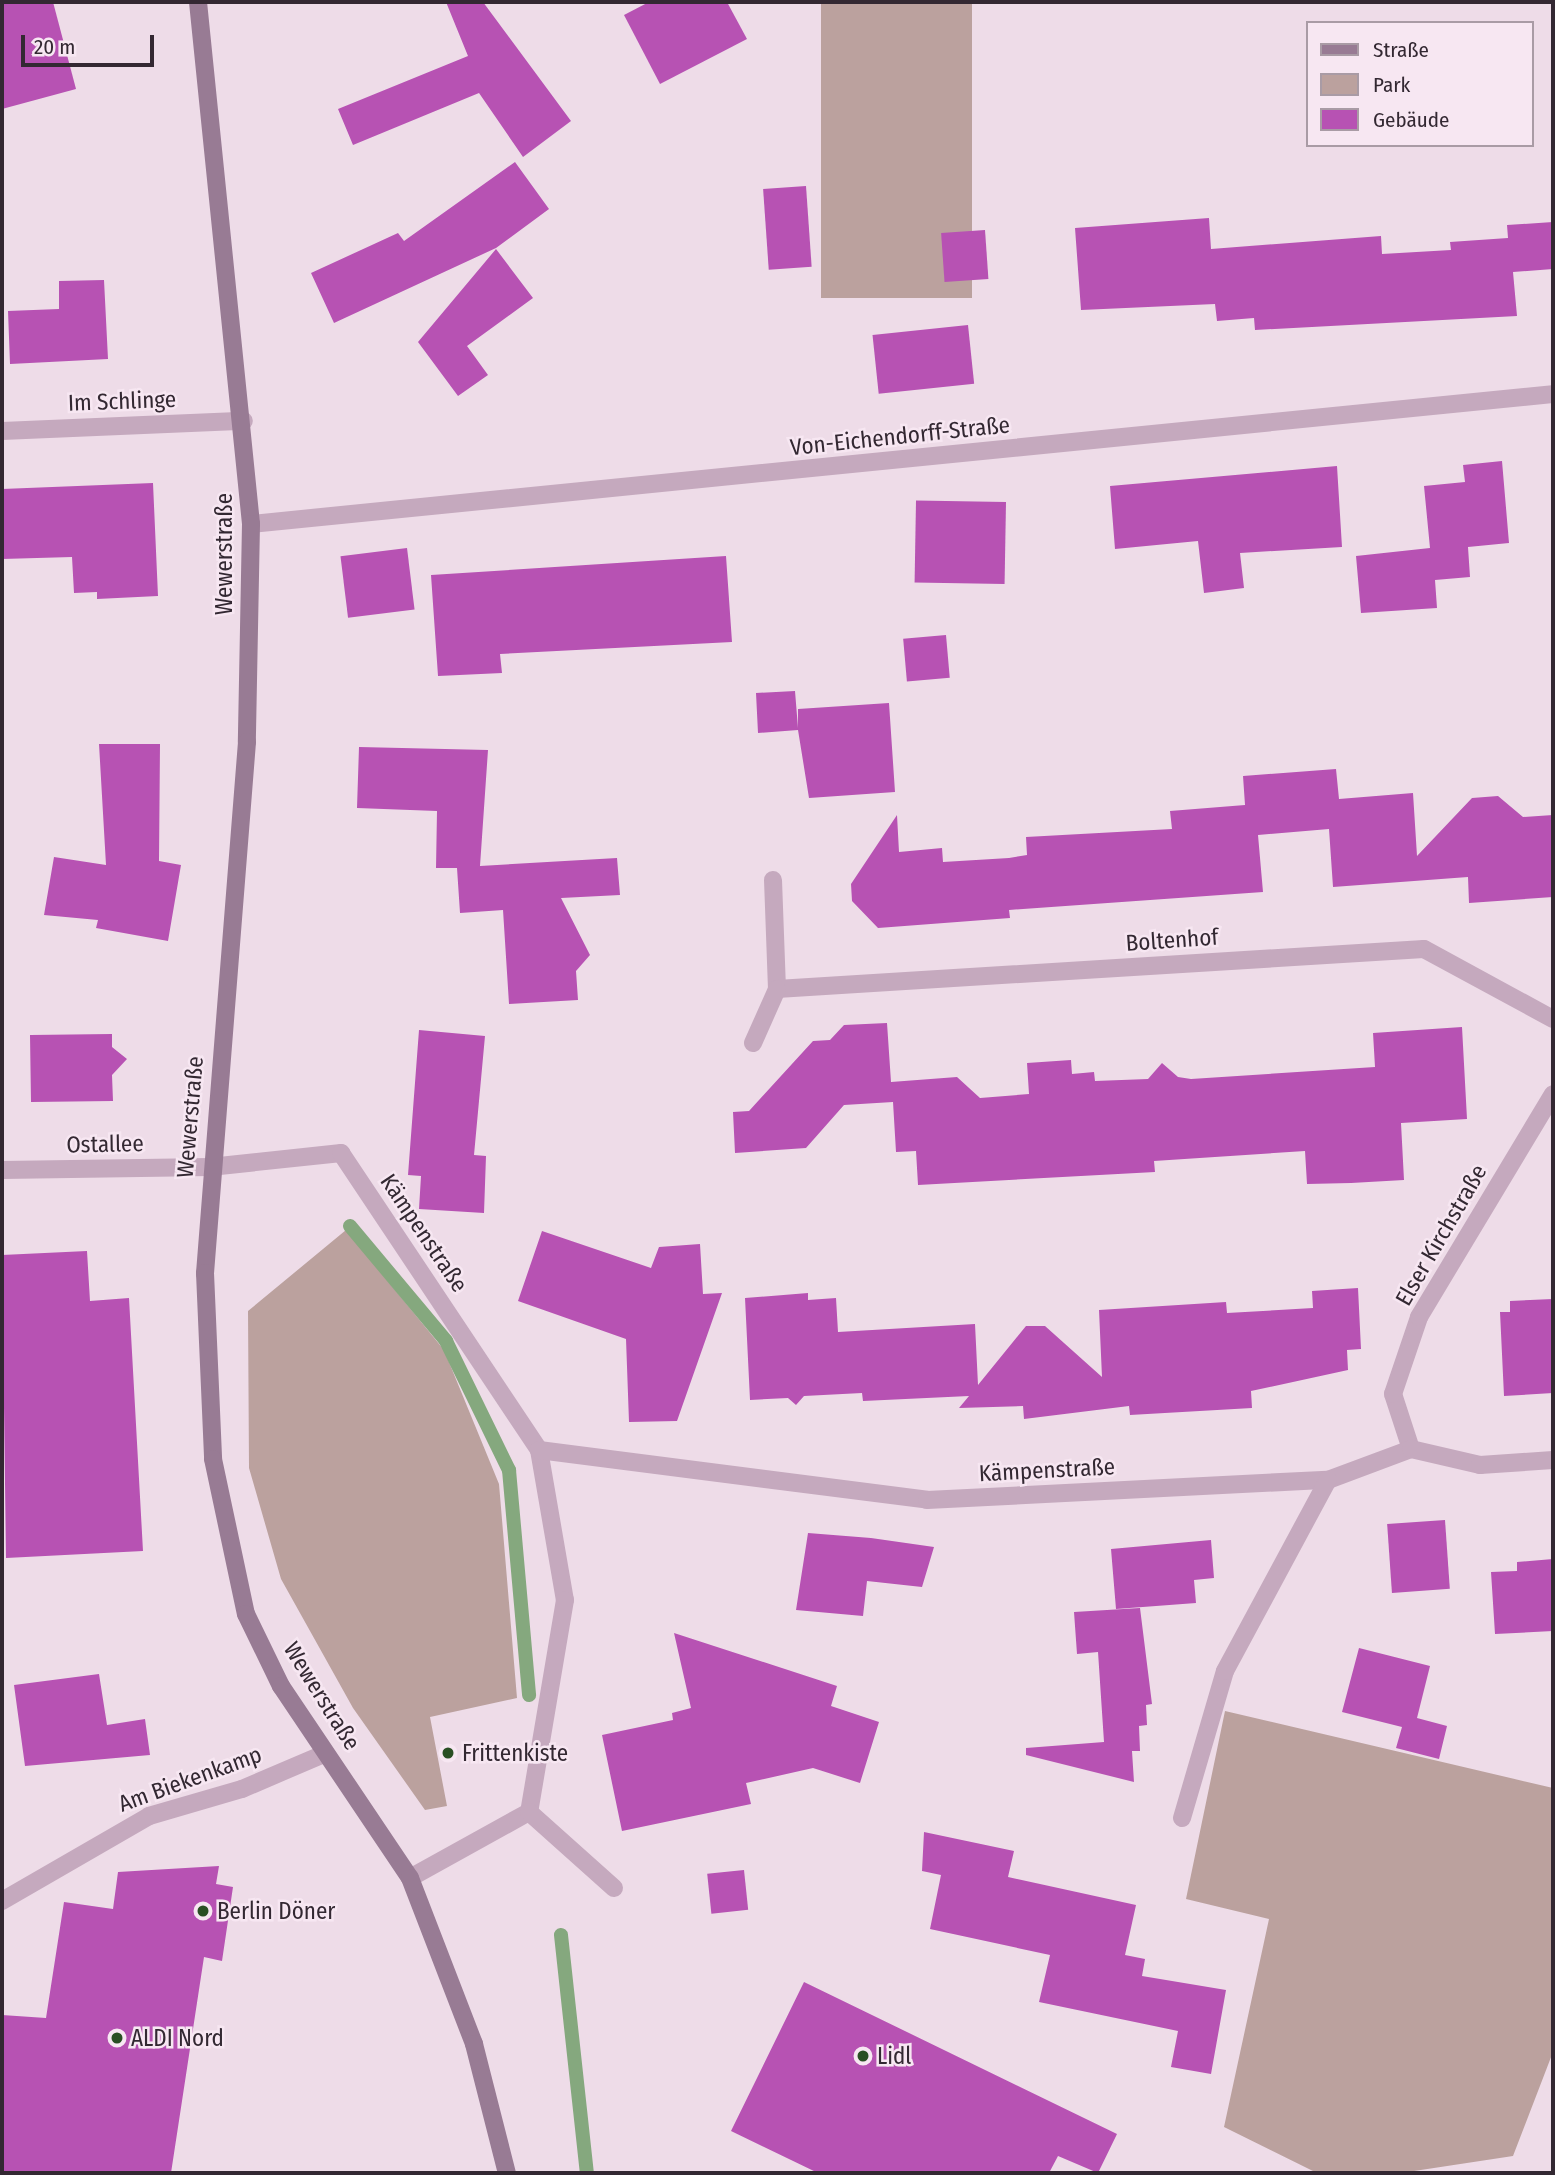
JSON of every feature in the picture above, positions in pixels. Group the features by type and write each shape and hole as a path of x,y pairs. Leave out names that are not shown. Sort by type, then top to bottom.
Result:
{"main road":[{"name":"Wewerstraße","path":"198,2 244,421 251,524 247,742 209,1167 205,1273 213,1459 227,1543 246,1614 281,1686 410,1878 474,2044 507,2173"}],"street":[{"name":"Von-Eichendorff-Straße","path":"251,524 1553,394"},
{"name":"Im Schlinge","path":"2,431 244,421"},
{"path":"753,1042 777,989 773,880"},
{"name":"Boltenhof","path":"777,989 1424,949 1553,1019"},
{"name":"Elser Kirchstraße","path":"1410,1449 1393,1394 1419,1317 1553,1094"},
{"name":"Kämpenstraße","path":"209,1167 341,1153 539,1450 565,1600 529,1812"},
{"name":"Ostallee","path":"2,1170 209,1167"},
{"name":"Kämpenstraße","path":"539,1450 927,1500 1328,1480 1410,1449"},
{"path":"1410,1449 1480,1465 1553,1460"},
{"path":"1182,1818 1225,1671 1328,1480"},
{"name":"Am Biekenkamp","path":"2,1901 149,1816 242,1789 326,1753"},
{"path":"410,1878 529,1812 614,1888"}],"green space":[{"path":"821,2 972,2 972,298 821,298"},
{"path":"346,1230 444,1350 499,1484 517,1698 430,1717 447,1806 425,1810 353,1708 281,1579 249,1468 248,1311"},
{"path":"1225,1711 1553,1788 1553,2052 1513,2156 1401,2173 1317,2173 1224,2127 1269,1919 1186,1899"}],"building":[{"path":"2,2 53,2 76,89 2,109"},
{"path":"446,2 483,2 571,121 523,157 479,93 353,145 338,109 468,56"},
{"path":"649,2 727,2 747,39 660,84 624,15"},
{"path":"515,162 549,209 496,248 334,323 311,273 398,233 404,241"},
{"path":"806,186 812,267 769,270 763,189"},
{"path":"1209,218 1211,249 1381,236 1382,254 1451,250 1450,242 1508,238 1507,225 1553,222 1553,269 1513,272 1517,316 1255,330 1254,318 1217,321 1215,304 1081,310 1075,228"},
{"path":"985,230 988,279 945,282 941,233"},
{"path":"496,249 533,298 467,346 488,375 458,396 418,342"},
{"path":"104,280 108,359 10,364 8,311 59,309 59,281"},
{"path":"968,325 974,384 879,394 873,335"},
{"path":"1502,461 1509,543 1468,547 1470,577 1435,580 1437,608 1361,613 1356,556 1430,548 1424,486 1465,482 1463,465"},
{"path":"1337,466 1342,547 1240,553 1244,588 1204,593 1198,541 1115,549 1110,486"},
{"path":"153,483 158,596 97,599 97,592 74,593 72,557 2,559 2,489"},
{"path":"916,500 1006,502 1005,584 915,582"},
{"path":"407,548 415,610 348,618 340,556"},
{"path":"726,556 732,642 500,654 502,673 438,676 431,575"},
{"path":"946,635 950,678 907,682 903,639"},
{"path":"795,691 798,728 798,709 889,703 895,792 809,798 798,730 758,733 756,693"},
{"path":"99,744 160,744 159,861 181,865 168,941 96,928 98,920 44,915 54,857 106,865"},
{"path":"359,747 488,750 480,866 617,858 620,895 561,898 590,955 576,971 578,1000 509,1004 503,910 460,913 457,868 436,868 437,811 357,808"},
{"path":"1336,769 1339,799 1413,793 1417,856 1472,798 1498,796 1523,817 1553,815 1553,897 1469,903 1468,877 1333,887 1329,829 1258,835 1263,892 1009,910 1010,918 878,928 852,901 851,884 897,815 899,852 942,848 943,862 1009,858 1027,855 1026,837 1172,829 1170,811 1245,805 1243,776"},
{"path":"887,1023 891,1082 957,1077 980,1098 1029,1094 1027,1063 1071,1060 1072,1074 1094,1072 1095,1081 1148,1079 1162,1063 1178,1077 1191,1079 1375,1067 1373,1033 1462,1027 1467,1119 1401,1123 1404,1180 1351,1183 1307,1184 1305,1151 1154,1161 1155,1172 918,1185 916,1151 896,1152 893,1102 844,1105 806,1148 735,1153 733,1112 749,1111 813,1041 830,1040 844,1025"},
{"path":"419,1030 485,1036 474,1155 486,1156 484,1213 419,1209 421,1176 408,1175"},
{"path":"112,1034 112,1047 127,1059 112,1075 113,1101 31,1102 30,1035"},
{"path":"542,1231 651,1268 659,1247 700,1244 703,1294 722,1293 677,1421 629,1422 626,1339 518,1301"},
{"path":"87,1251 90,1301 129,1298 143,1551 6,1558 2,1255"},
{"path":"1358,1288 1361,1349 1347,1350 1348,1370 1251,1391 1252,1408 1130,1415 1129,1406 1024,1419 1023,1406 959,1408 969,1396 863,1401 862,1393 804,1396 796,1405 788,1398 750,1400 745,1298 808,1293 808,1300 836,1298 838,1332 975,1324 978,1385 1026,1326 1045,1326 1102,1377 1099,1310 1226,1302 1227,1313 1313,1308 1312,1291"},
{"path":"1553,1299 1553,1393 1504,1396 1500,1312 1510,1312 1510,1301"},
{"path":"1445,1520 1450,1589 1392,1593 1387,1524"},
{"path":"808,1533 934,1547 922,1587 867,1581 863,1616 796,1610"},
{"path":"1211,1540 1214,1578 1194,1580 1196,1603 1116,1609 1111,1549"},
{"path":"1553,1559 1553,1631 1495,1634 1491,1572 1517,1571 1517,1562"},
{"path":"1140,1608 1152,1704 1146,1705 1147,1725 1139,1726 1140,1751 1132,1751 1134,1782 1026,1755 1026,1748 1104,1742 1098,1652 1077,1654 1074,1612"},
{"path":"674,1633 837,1686 831,1706 879,1722 860,1783 813,1768 746,1783 751,1804 622,1831 602,1735 673,1720 672,1713 691,1708"},
{"path":"1359,1648 1430,1666 1417,1718 1447,1726 1439,1759 1396,1748 1402,1727 1342,1712"},
{"path":"99,1674 107,1725 145,1719 150,1755 25,1766 14,1685"},
{"path":"924,1832 1014,1851 1008,1877 1136,1905 1125,1955 1145,1959 1142,1976 1226,1990 1211,2074 1171,2067 1178,2031 1039,2002 1050,1955 930,1929 941,1875 922,1871"},
{"name":"ALDI Nord","path":"219,1866 216,1884 233,1887 222,1961 204,1957 171,2173 2,2173 2,2015 46,2018 64,1902 113,1909 118,1872"},
{"path":"744,1870 748,1910 711,1914 707,1874"},
{"name":"Lidl","path":"804,1982 1117,2134 1098,2173 1058,2156 1049,2173 818,2173 731,2131"}],"waterway":[{"path":"350,1226 446,1341 509,1470 529,1695"},
{"path":"561,1935 587,2173"}],"place":[{"name":"Frittenkiste","path":"448,1753"},
{"name":"Berlin Döner","path":"203,1911"},
{"name":"ALDI Nord","path":"117,2038"},
{"name":"Lidl","path":"863,2056"}]}
